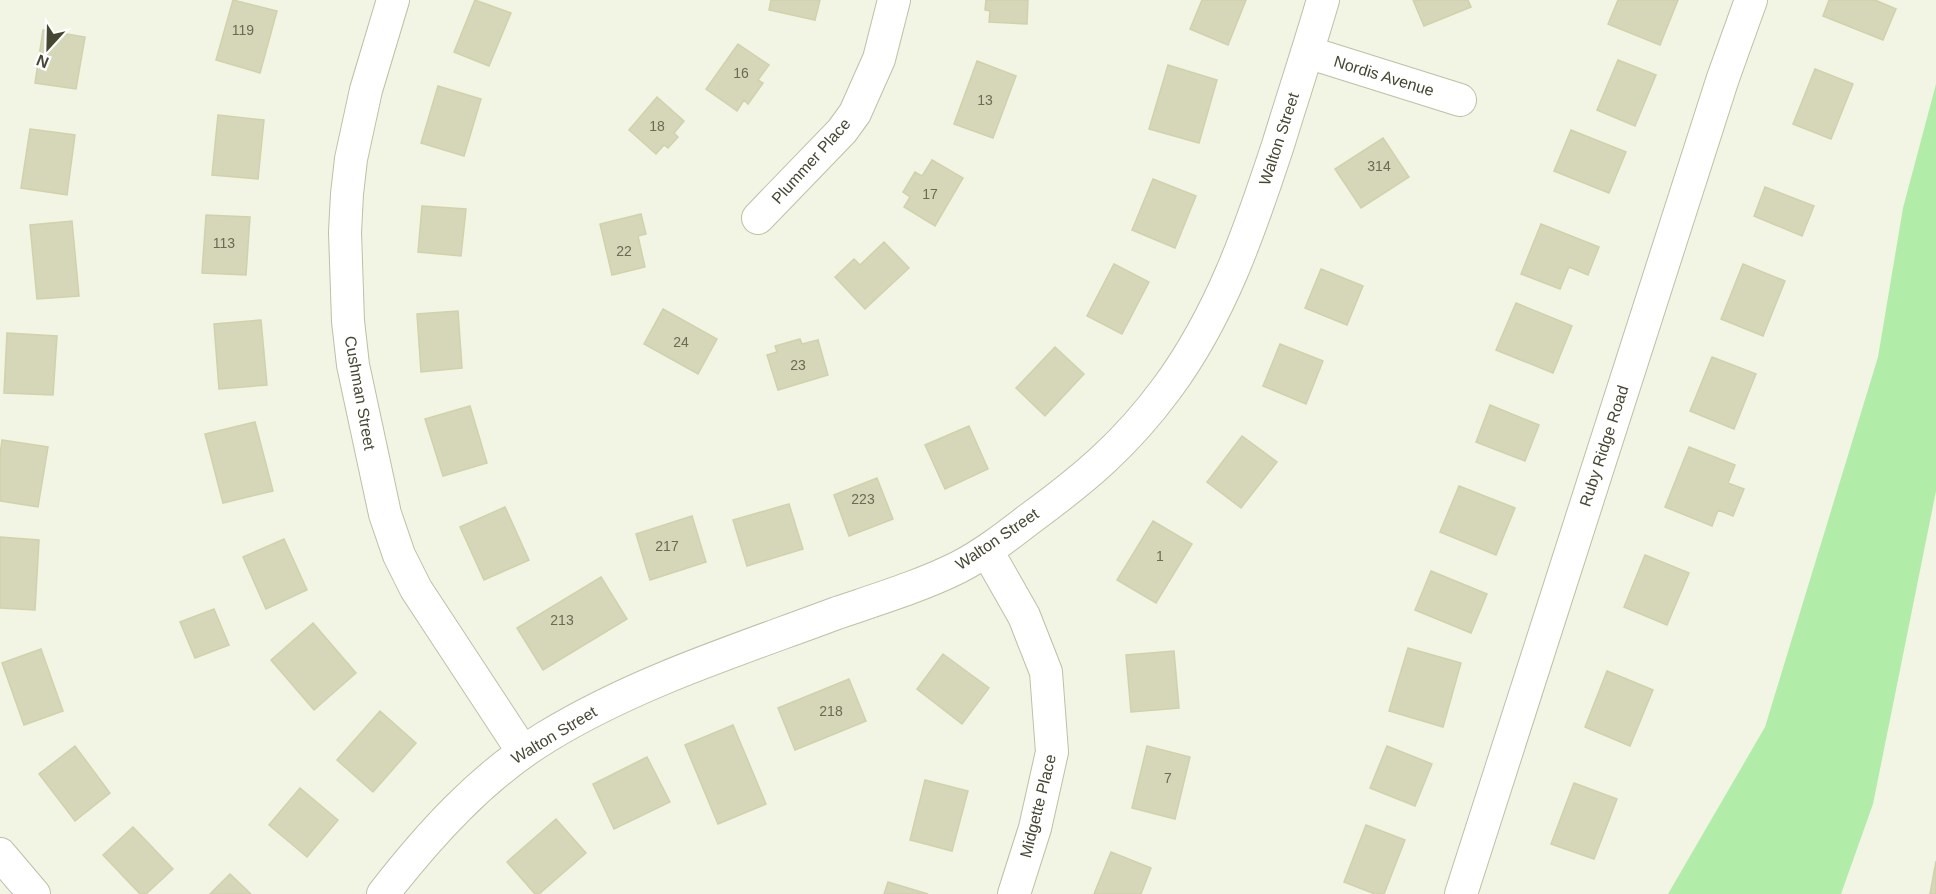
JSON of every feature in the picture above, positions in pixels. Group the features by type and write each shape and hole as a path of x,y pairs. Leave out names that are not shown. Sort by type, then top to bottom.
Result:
{"street":[{"name":"Cushman Street","path":"393,0 366,90 351,159 347,194 345,232 352,365 385,514 399,555 416,589 523,752"},
{"name":"Plummer Place","path":"759,218 842,131 855,113 879,59 894,0"},
{"name":"Walton Street","path":"383,894 435,831 504,765 523,752 591,712 658,680 909,588 959,567 987,550 1078,483 1107,458 1135,429 1168,387 1191,352 1222,296 1251,227 1323,0"},
{"name":"Ruby Ridge Road","path":"1461,894 1723,78 1751,0"},
{"name":"Nordis Avenue","path":"1307,52 1460,100"},
{"name":"Midgette Place","path":"987,550 1024,616 1046,672 1052,752 1035,828 1014,894"},
{"path":"0,854 34,894"}],"green space":[{"path":"1936,84 1936,491 1873,804 1841,894 1668,894 1765,727 1878,357 1903,208"}],"building":[{"path":"233,0 277,11 260,73 216,60"},
{"path":"475,0 511,13 489,66 454,52"},
{"path":"771,0 820,0 815,20 769,10"},
{"path":"986,0 1028,0 1027,24 989,22 990,11 985,10"},
{"path":"1202,0 1246,0 1228,45 1190,29"},
{"path":"1413,0 1468,0 1471,7 1424,26"},
{"path":"1618,0 1678,0 1660,45 1608,24"},
{"path":"1829,0 1875,0 1896,9 1883,40 1823,16"},
{"path":"43,30 85,37 76,89 35,83"},
{"path":"738,44 769,65 758,80 763,83 748,104 744,100 737,111 706,89"},
{"path":"1618,60 1656,75 1635,126 1597,110"},
{"path":"977,61 1016,76 993,138 954,124"},
{"path":"1168,65 1217,80 1199,143 1149,129"},
{"path":"1815,69 1853,84 1831,139 1793,124"},
{"path":"438,86 481,99 464,156 421,143"},
{"path":"657,97 684,121 674,133 678,137 668,148 664,145 656,154 629,130"},
{"path":"218,115 264,120 258,179 212,175"},
{"path":"30,129 75,135 67,195 21,188"},
{"path":"1571,130 1626,152 1609,193 1554,171"},
{"path":"1383,138 1409,177 1361,208 1335,169"},
{"path":"932,160 963,178 935,226 904,207 910,197 903,192 915,172 922,176"},
{"path":"1153,179 1196,196 1175,248 1132,230"},
{"path":"1765,187 1814,206 1802,236 1754,216"},
{"path":"422,206 466,209 461,256 418,252"},
{"path":"641,214 646,234 638,236 645,267 612,275 600,224"},
{"path":"206,215 250,217 246,275 202,273"},
{"path":"72,221 79,296 37,299 30,225"},
{"path":"1541,224 1599,247 1588,275 1569,267 1560,289 1521,274"},
{"path":"884,242 909,268 865,309 835,277 854,259 860,265"},
{"path":"1114,264 1149,282 1122,334 1087,316"},
{"path":"1743,264 1785,281 1763,336 1721,319"},
{"path":"1321,269 1363,286 1347,325 1305,308"},
{"path":"1516,303 1572,326 1553,373 1496,350"},
{"path":"663,309 717,339 698,374 644,344"},
{"path":"458,311 462,368 421,372 417,314"},
{"path":"261,320 267,385 219,389 214,324"},
{"path":"7,333 57,336 53,395 4,393"},
{"path":"800,339 802,344 818,340 828,375 778,390 767,355 777,352 775,346"},
{"path":"1280,344 1323,361 1306,404 1263,386"},
{"path":"1055,347 1084,374 1045,416 1016,388"},
{"path":"1712,357 1756,374 1734,429 1690,411"},
{"path":"1490,405 1539,425 1525,461 1476,442"},
{"path":"470,406 487,463 443,476 425,419"},
{"path":"255,422 273,491 223,503 205,434"},
{"path":"969,426 988,469 945,489 925,445"},
{"path":"1242,436 1277,462 1241,508 1207,482"},
{"path":"2,440 48,447 38,507 0,501"},
{"path":"1689,447 1735,465 1728,483 1744,489 1733,516 1718,510 1712,526 1665,507"},
{"path":"877,478 893,519 849,536 834,495"},
{"path":"1459,486 1515,508 1496,555 1440,532"},
{"path":"789,504 803,549 747,566 733,520"},
{"path":"505,507 529,560 484,580 460,527"},
{"path":"692,516 706,562 650,580 636,534"},
{"path":"1153,521 1192,544 1156,603 1117,580"},
{"path":"0,537 39,540 35,610 0,608"},
{"path":"284,539 307,590 266,609 243,557"},
{"path":"1645,555 1689,573 1667,625 1624,607"},
{"path":"1431,571 1487,594 1471,633 1415,610"},
{"path":"601,577 627,619 543,670 517,628"},
{"path":"214,609 229,645 195,658 180,622"},
{"path":"313,623 356,673 314,710 271,660"},
{"path":"1408,648 1461,663 1443,727 1389,711"},
{"path":"41,649 63,711 24,725 2,663"},
{"path":"1174,651 1179,708 1131,712 1126,655"},
{"path":"943,654 989,688 962,724 917,689"},
{"path":"1607,671 1653,690 1630,746 1585,727"},
{"path":"849,679 866,721 795,750 778,708"},
{"path":"380,711 416,743 373,792 337,760"},
{"path":"733,725 766,804 718,824 685,745"},
{"path":"75,746 110,793 75,821 39,774"},
{"path":"1147,746 1190,757 1175,819 1132,808"},
{"path":"1387,746 1432,764 1415,806 1370,788"},
{"path":"647,757 670,802 614,829 593,784"},
{"path":"925,780 968,791 952,851 910,840"},
{"path":"1574,783 1617,799 1594,859 1551,844"},
{"path":"300,788 338,820 307,857 269,825"},
{"path":"556,819 586,853 539,894 535,894 507,862"},
{"path":"1366,825 1405,840 1384,894 1375,894 1344,882"},
{"path":"133,827 173,869 146,894 140,894 103,855"},
{"path":"1111,852 1151,868 1141,894 1094,894"},
{"path":"1936,861 1936,894 1930,894"},
{"path":"230,874 251,894 210,894"},
{"path":"888,882 928,894 884,894"}]}
